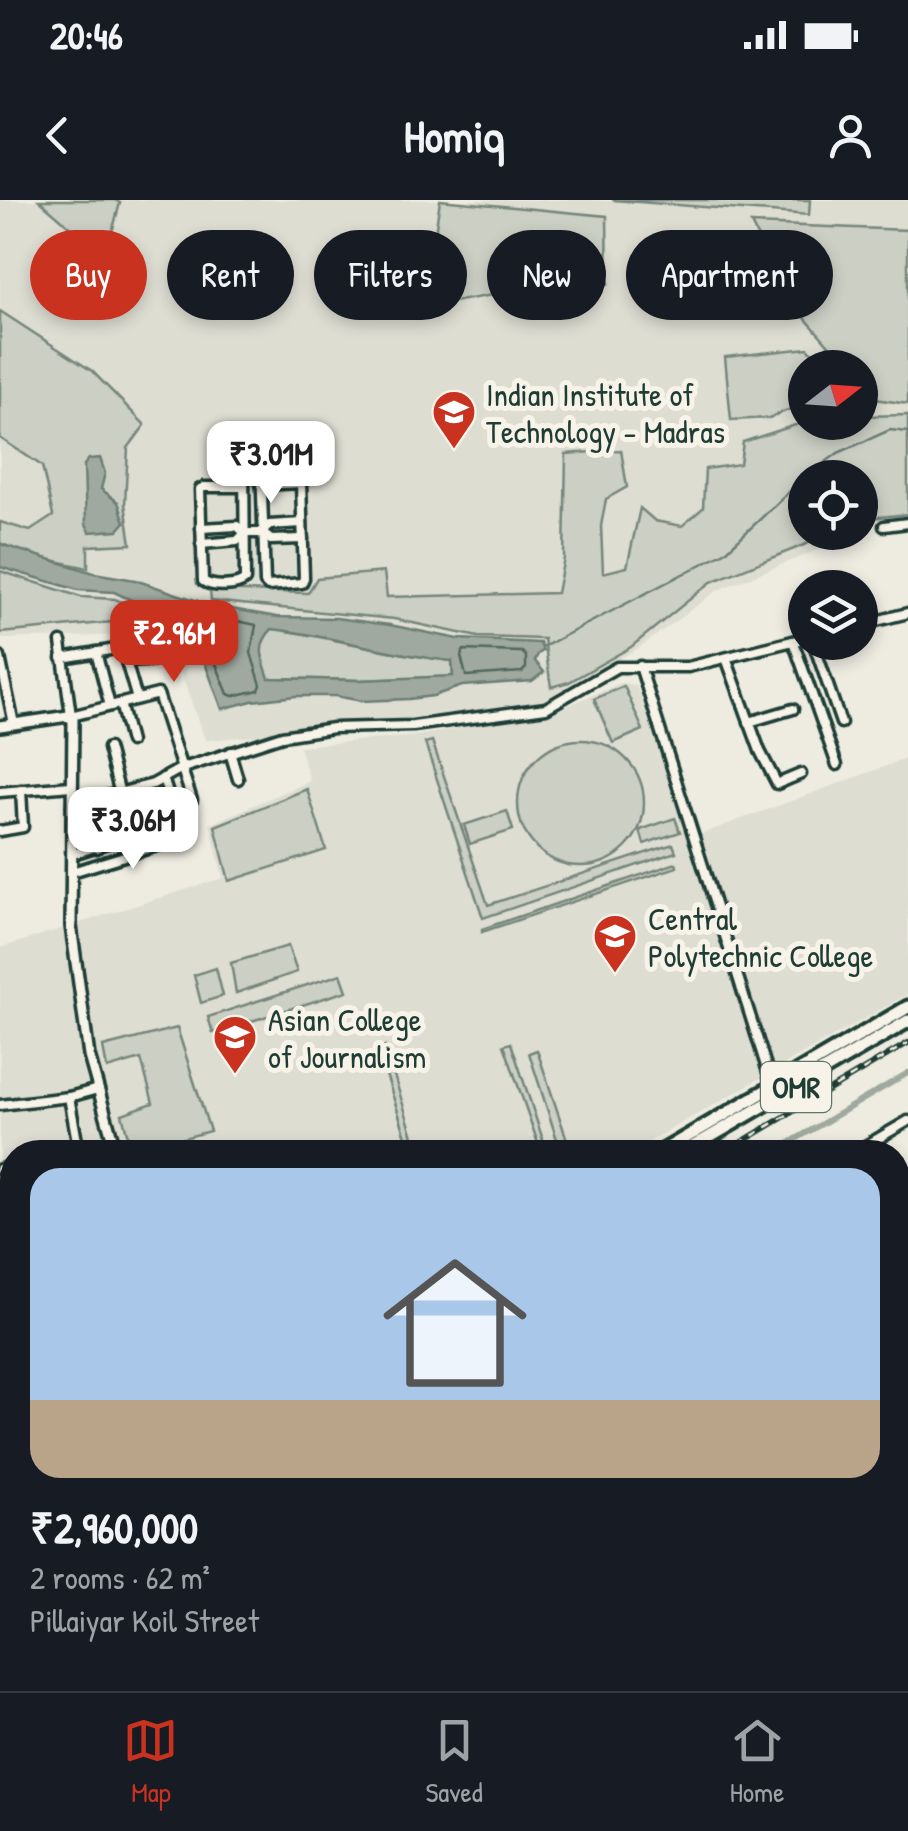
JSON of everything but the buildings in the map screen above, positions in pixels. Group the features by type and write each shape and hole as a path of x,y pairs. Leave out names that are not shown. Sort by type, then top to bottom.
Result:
{"main road":[{"name":"OMR","path":"681,1140 908,1007"},
{"name":"OMR","path":"705,1140 908,1021"}],"street":[{"path":"244,462 245,580 240,584 205,584 202,487 244,487"},
{"path":"261,463 265,583 268,586 304,581 301,484 262,485"},
{"path":"884,526 908,523"},
{"path":"262,533 269,525 302,524"},
{"path":"201,528 237,526 244,534"},
{"path":"201,544 237,541 244,534 262,533 271,540 303,538"},
{"path":"878,621 908,614"},
{"path":"60,642 72,716 71,926 87,1046 112,1140"},
{"path":"72,805 139,788 180,768 282,736 333,728 413,726 546,708 617,667 688,666 788,642"},
{"path":"62,658 120,648 137,699"},
{"path":"96,652 130,742"},
{"path":"0,657 14,724"},
{"path":"726,658 777,784 801,774"},
{"path":"126,662 168,660"},
{"path":"800,660 836,765"},
{"path":"818,660 841,723"},
{"path":"640,666 772,1085"},
{"path":"0,726 72,716 158,694 192,800"},
{"path":"749,722 792,709"},
{"path":"108,748 123,833"},
{"path":"230,752 238,779"},
{"path":"162,778 174,813"},
{"path":"0,792 71,786"},
{"path":"73,854 150,827 139,788"},
{"path":"0,830 24,827 21,790"},
{"path":"91,800 100,862"},
{"path":"72,872 184,838"},
{"path":"0,1106 98,1090"},
{"path":"68,1097 79,1140"},
{"path":"875,1140 908,1121"}],"shaded area":[{"name":"Indian Institute of Technology - Madras","path":"0,200 589,200 808,215 810,200 908,200 908,518 878,523 878,460 788,460 788,550 818,550 718,590 640,647 543,702 412,723 205,740 173,651 135,635 0,639"},
{"path":"39,200 120,203 112,230 74,230"},
{"path":"440,200 607,216 608,284 606,230 487,230 487,296 467,299 467,230 436,230"},
{"path":"612,200 810,200 809,215"},
{"path":"751,224 908,230 908,404 878,399 878,350 833,350 807,320 833,320 833,230 754,230"},
{"path":"0,311 92,371 145,425 128,448 125,504 131,544 88,546 88,568 28,555 0,543 0,522 30,531 53,516 42,466 0,438"},
{"path":"788,350 788,410 769,418 731,420 725,357"},
{"path":"908,415 908,514 878,517 878,460 788,460 788,550 791,550 711,582 631,647 569,682 551,687 544,639 478,637 394,619 211,601 210,590 308,593 317,578 384,572 387,597 557,593 564,558 566,454 621,450 627,487 606,499 601,526 603,573 627,567 640,508 655,521 682,526 703,508 705,469 740,464 743,442 788,427 788,440 878,440 878,416"},
{"path":"0,571 81,597 115,599 154,618 0,633"},
{"path":"272,628 452,661 453,677 268,678 262,639"},
{"path":"621,683 636,685 693,837 908,758 908,994 652,1140 0,1140 0,948 223,878 210,824 310,781 299,746 414,736 550,713"},
{"path":"624,686 643,730 613,743 594,699"},
{"path":"581,740 605,745 625,759 639,779 644,803 639,827 625,847 605,861 581,866 557,861 537,847 523,827 518,803 523,779 537,759 557,745"},
{"path":"432,741 488,905 673,844 676,852 483,918 425,743"},
{"path":"307,789 326,850 229,881 215,826"},
{"path":"507,811 513,830 470,844 464,825"},
{"path":"675,818 680,832 644,844 640,830"},
{"path":"676,863 677,867 482,932 482,929"},
{"path":"288,946 297,972 236,993 231,963"},
{"path":"216,968 223,996 201,1003 194,975"},
{"path":"341,974 347,991 213,1033 208,1017"},
{"path":"177,1028 210,1131 177,1140 129,1140 122,1114 153,1103 141,1059 107,1069 103,1047"},
{"path":"511,1043 543,1140 537,1140 504,1045"},
{"path":"385,1047 414,1140 407,1140 378,1050"},
{"path":"537,1050 567,1140 557,1140 529,1053"}],"water":[{"path":"100,458 105,473 101,489 118,502 125,522 118,530 90,532 86,524 84,465 89,459"},
{"path":"0,544 94,573 135,580 210,605 277,617 336,618 390,625 458,639 540,643 543,651 535,661 544,672 532,681 462,686 409,699 362,701 296,696 222,709 192,628 114,592 78,590 0,567","holes":["272,629 452,661 453,676 269,678 262,652 267,635"]}],"waterway":[{"path":"543,647 725,552 803,479 838,453 890,430 908,432"},
{"path":"794,1140 908,1073"}],"railway":[{"path":"745,1140 908,1043"}],"place":[{"name":"Indian Institute of Technology - Madras","path":"454,450"},
{"name":"Central Polytechnic College","path":"615,974"},
{"name":"Asian College of Journalism","path":"235,1075"}]}
